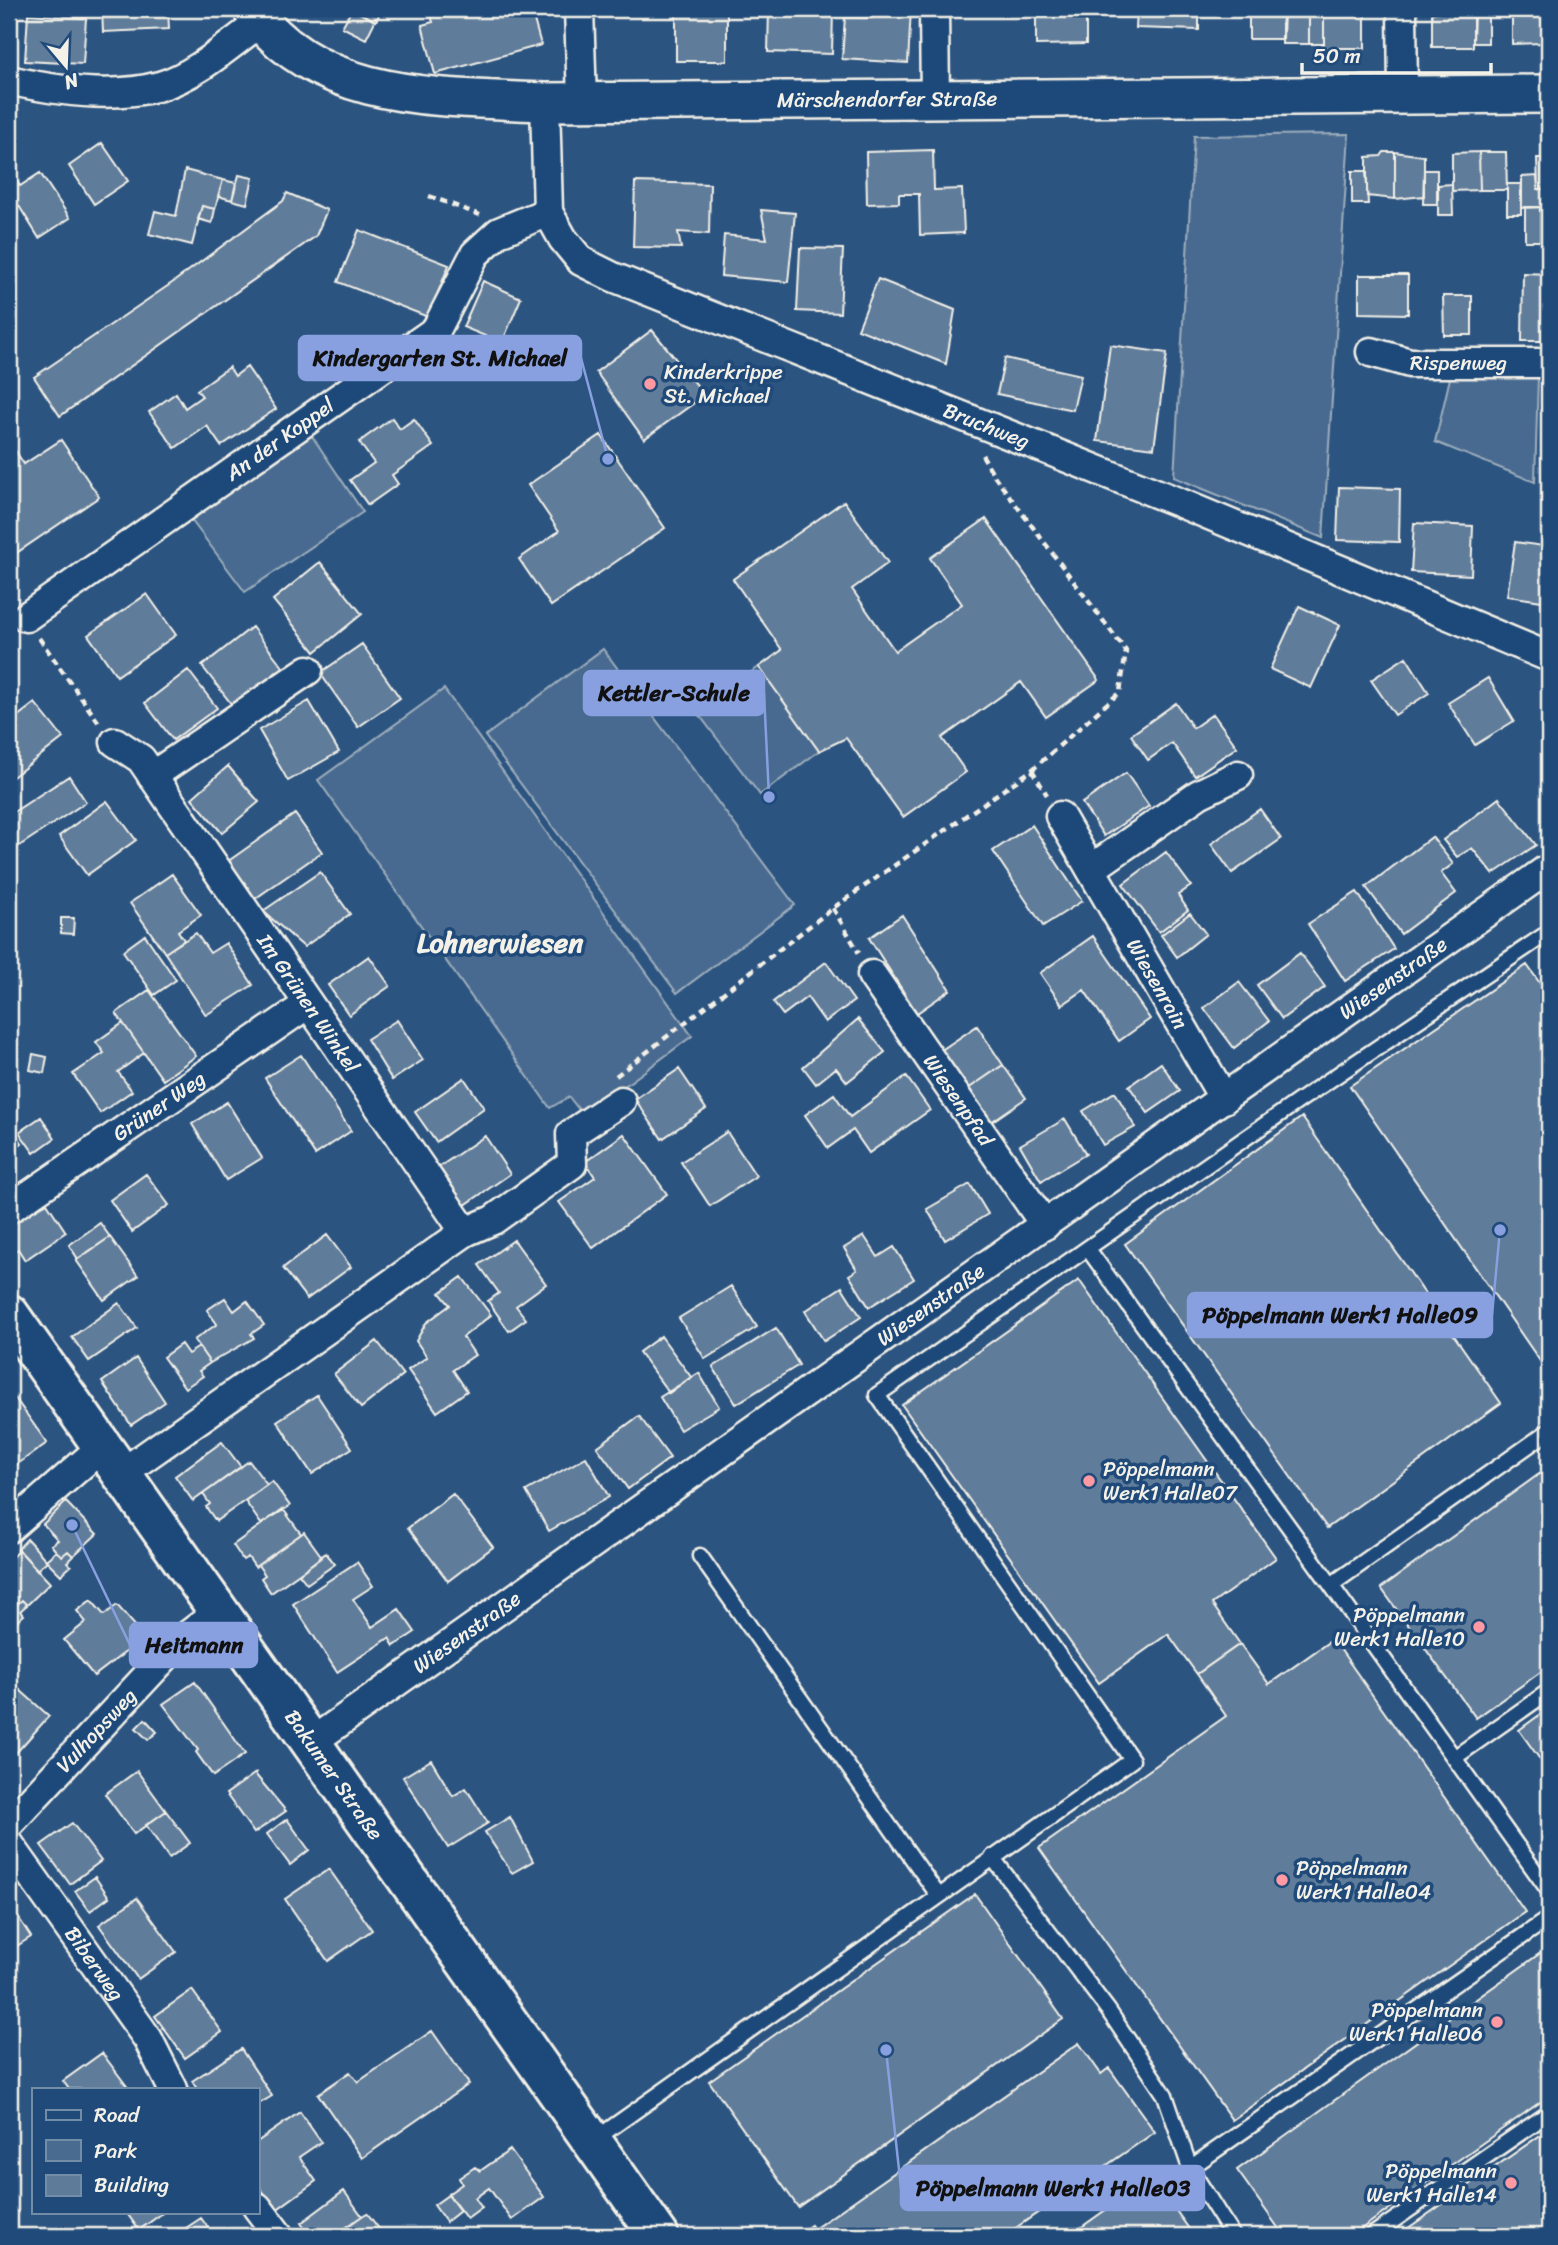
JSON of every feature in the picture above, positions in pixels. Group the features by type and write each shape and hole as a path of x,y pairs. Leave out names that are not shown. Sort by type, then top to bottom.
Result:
{"main road":[{"name":"Bakumer Straße","path":"9,1314 659,2236"}],"street":[{"path":"579,9 582,101"},
{"path":"934,9 935,101"},
{"path":"1402,9 1403,94"},
{"path":"13,85 104,92 162,86 187,73 257,15"},
{"name":"Märschendorfer Straße","path":"257,15 291,47 333,75 407,95 545,102 935,101 1549,94"},
{"name":"Bruchweg","path":"545,102 548,212 563,239 581,261 612,277 959,414 1549,657"},
{"name":"An der Koppel","path":"26,617 436,330 475,254 499,232 548,212"},
{"name":"Rispenweg","path":"1371,352 1410,363 1549,363"},
{"path":"152,776 308,670"},
{"name":"Im Grünen Winkel","path":"115,742 141,759 465,1232"},
{"path":"1091,869 1199,794 1238,775"},
{"name":"Wiesenrain","path":"1060,816 1224,1099"},
{"name":"Wiesenstraße","path":"310,1743 1549,868"},
{"name":"Wiesenpfad","path":"872,975 1045,1226"},
{"name":"Grüner Weg","path":"9,1209 308,1004"},
{"path":"9,1528 465,1232 493,1220 572,1164 571,1134 621,1101"},
{"name":"Vulhopsweg","path":"9,1824 179,1642 218,1612"},
{"name":"Biberweg","path":"9,1844 148,2039 172,2088"},
{"path":"259,2210 279,2236"}],"lane":[{"path":"593,2141 1132,1759 877,1395 1543,936 1549,944"},
{"path":"1088,1249 1549,1891"},
{"path":"1331,1585 1549,1431"},
{"path":"700,1556 938,1895"},
{"path":"1454,1758 1549,1691"},
{"path":"992,1857 1108,2010 1165,2095 1190,2168 1233,2236"},
{"path":"1190,2168 1549,1918"},
{"path":"1371,2236 1549,2113"}],"path":[{"path":"429,196 477,212 499,232"},
{"path":"621,1101 616,1074 832,908 1032,770 1120,692 1126,651 995,477 959,414"},
{"path":"26,617 92,714"},
{"path":"832,908 872,975"}],"green space":[{"path":"1349,134 1323,538 1174,477 1194,136"},
{"path":"1538,375 1535,482 1435,442 1450,378"},
{"path":"310,433 363,512 245,592 189,517"},
{"path":"603,649 795,905 677,993 485,736"},
{"path":"759,667 819,751 760,795 694,708"},
{"path":"444,689 692,1036 584,1116 569,1097 550,1108 318,780"}],"building":[{"path":"102,9 168,9 169,29 103,32"},
{"path":"351,9 382,9 376,21"},
{"path":"352,9 375,21 366,39 342,27"},
{"path":"429,9 531,9 541,45 435,74 422,25 433,22"},
{"path":"676,9 727,9 727,61 676,61"},
{"path":"769,9 833,9 832,54 768,52"},
{"path":"872,9 911,9 908,63 842,59 845,17 872,18"},
{"path":"962,9 1021,9 1021,12 962,13"},
{"path":"1036,9 1086,9 1086,44 1036,45"},
{"path":"1137,9 1199,9 1199,30 1136,28"},
{"path":"1249,9 1284,9 1283,39 1249,39"},
{"path":"1488,9 1508,9 1508,13 1488,13"},
{"path":"1549,9 1549,46 1543,46 1543,43 1512,44 1512,11"},
{"path":"1282,11 1309,11 1309,44 1282,44"},
{"path":"1432,13 1473,13 1473,47 1432,47"},
{"path":"1474,13 1488,13 1488,43 1473,43"},
{"path":"28,14 86,18 83,64 25,61"},
{"path":"1309,14 1324,15 1324,44 1309,44"},
{"path":"1324,14 1365,14 1365,48 1324,48"},
{"path":"102,143 128,181 94,204 69,166"},
{"path":"933,150 934,190 962,189 964,233 920,235 919,194 899,194 899,203 867,204 866,152"},
{"path":"1384,152 1395,152 1395,199 1367,196 1367,157 1381,156"},
{"path":"1395,152 1424,156 1424,196 1395,199"},
{"path":"1479,152 1480,190 1452,191 1452,153"},
{"path":"1479,152 1506,152 1507,190 1480,190"},
{"path":"1537,158 1549,158 1549,189 1538,189"},
{"path":"9,169 20,186 40,173 70,218 39,238 19,206 9,213"},
{"path":"185,170 223,180 215,209 202,206 192,245 149,234 155,211 176,216"},
{"path":"1424,170 1437,170 1437,204 1423,204"},
{"path":"1352,171 1366,171 1368,204 1352,204"},
{"path":"239,175 253,178 247,204 232,200"},
{"path":"1537,176 1538,189 1546,189 1547,207 1522,208 1522,177"},
{"path":"223,180 236,183 232,200 218,196"},
{"path":"635,182 710,184 709,234 678,232 681,248 633,247"},
{"path":"1452,184 1453,215 1438,215 1438,185"},
{"path":"1507,184 1521,184 1521,214 1507,214"},
{"path":"287,193 327,210 316,236 60,416 34,377 172,283 283,201"},
{"path":"202,206 215,209 212,223 198,219"},
{"path":"1525,207 1540,207 1540,241 1525,241"},
{"path":"761,210 795,213 788,282 721,276 724,235 767,239"},
{"path":"359,230 449,265 428,317 338,282"},
{"path":"800,248 843,249 840,313 797,311"},
{"path":"1523,273 1549,274 1549,341 1522,341"},
{"path":"1359,275 1408,275 1408,314 1359,313"},
{"path":"878,279 955,310 946,364 858,329"},
{"path":"483,281 521,298 502,343 463,327"},
{"path":"1443,296 1472,296 1472,335 1444,335"},
{"name":"Kinderkrippe St. Michael","path":"652,330 705,395 644,439 596,372"},
{"path":"1110,345 1167,353 1154,448 1097,441"},
{"path":"1005,358 1081,375 1073,410 997,394"},
{"path":"229,367 235,376 247,367 276,409 221,446 207,426 175,448 149,412 176,393 185,408 202,396 197,390"},
{"path":"392,418 400,429 414,419 433,446 392,475 398,484 368,505 350,480 374,463 359,442"},
{"path":"601,435 665,528 551,606 519,559 559,531 528,485"},
{"path":"61,440 99,497 9,558 9,441 24,464"},
{"path":"1339,487 1400,489 1399,542 1337,540"},
{"path":"844,501 888,563 852,589 895,651 962,604 930,558 986,519 1099,680 1046,717 1021,682 942,738 966,772 903,817 846,738 819,751 759,667 782,650 733,579"},
{"path":"1414,523 1473,526 1471,575 1411,572"},
{"path":"1515,542 1544,546 1542,559 1549,561 1549,602 1507,596"},
{"path":"320,562 362,614 315,652 273,600"},
{"path":"147,594 176,635 117,676 88,635"},
{"path":"1299,606 1340,625 1311,688 1270,669"},
{"path":"252,627 283,667 233,706 202,666"},
{"path":"362,644 400,698 358,727 320,673"},
{"path":"1406,657 1429,693 1395,715 1371,680"},
{"path":"188,670 217,708 173,740 145,703"},
{"path":"1488,678 1514,721 1475,745 1448,703"},
{"path":"309,701 339,752 288,781 259,730"},
{"path":"35,703 63,738 9,780 9,723"},
{"path":"1176,703 1193,728 1213,714 1237,747 1195,776 1172,743 1148,760 1131,735"},
{"path":"228,766 259,802 222,833 192,798"},
{"path":"1126,773 1149,806 1104,836 1082,803"},
{"path":"69,776 86,802 10,852 9,815"},
{"path":"1499,798 1536,845 1493,874 1472,848 1457,857 1443,840"},
{"path":"107,801 136,840 87,875 59,836"},
{"path":"1260,809 1281,839 1232,873 1211,844"},
{"path":"295,814 322,852 253,900 227,862"},
{"path":"1032,825 1082,901 1043,926 993,851"},
{"path":"1432,837 1453,864 1441,873 1456,893 1401,934 1366,887"},
{"path":"1166,852 1191,886 1178,895 1188,910 1159,932 1123,884"},
{"path":"320,872 350,914 304,947 263,911"},
{"path":"172,874 201,915 178,931 184,940 165,953 130,903"},
{"path":"1357,892 1394,949 1345,981 1308,924"},
{"path":"1190,913 1206,934 1177,957 1161,935"},
{"path":"902,915 950,990 917,1013 869,938"},
{"path":"61,918 74,918 73,934 61,933"},
{"path":"196,933 210,953 226,943 253,985 206,1015 165,953"},
{"path":"145,935 176,980 154,995 123,951"},
{"path":"1093,936 1150,1019 1119,1041 1084,990 1062,1005 1040,973"},
{"path":"1300,953 1325,987 1282,1019 1257,985"},
{"path":"369,956 390,986 349,1015 328,985"},
{"path":"826,962 854,1001 825,1022 807,997 783,1015 773,1002"},
{"path":"1527,965 1549,996 1549,1374 1350,1086"},
{"path":"1239,982 1269,1021 1234,1048 1204,1008"},
{"path":"149,990 196,1056 163,1080 116,1013"},
{"path":"858,1019 885,1052 847,1082 836,1068 816,1084 803,1067"},
{"path":"397,1020 423,1060 392,1080 367,1039"},
{"path":"123,1023 144,1053 118,1072 132,1091 100,1113 73,1074 104,1053 96,1042"},
{"path":"977,1026 1003,1065 968,1089 940,1051"},
{"path":"33,1054 47,1057 44,1073 30,1070"},
{"path":"301,1055 351,1131 315,1155 265,1078"},
{"path":"1161,1063 1180,1091 1148,1113 1129,1086"},
{"path":"1003,1065 1026,1098 991,1122 968,1089"},
{"path":"679,1069 706,1109 662,1139 635,1099"},
{"path":"906,1076 930,1110 869,1153 853,1130 828,1148 805,1115 834,1094 850,1117"},
{"path":"464,1078 484,1108 436,1142 415,1112"},
{"path":"1115,1092 1135,1127 1103,1145 1083,1111"},
{"path":"227,1102 262,1158 226,1180 192,1124"},
{"path":"41,1117 55,1138 34,1153 19,1132"},
{"path":"1302,1117 1501,1403 1327,1528 1125,1244"},
{"path":"1065,1119 1086,1154 1041,1181 1020,1145"},
{"path":"9,1123 22,1143 9,1152"},
{"path":"727,1132 756,1176 710,1206 681,1162"},
{"path":"624,1134 667,1194 593,1248 559,1202 595,1177 585,1162"},
{"path":"485,1136 510,1174 465,1205 439,1167"},
{"path":"146,1174 169,1205 132,1232 110,1200"},
{"path":"970,1184 988,1214 945,1240 927,1209"},
{"path":"47,1203 66,1232 25,1260 18,1249 13,1252 9,1245 12,1242 9,1224"},
{"path":"100,1223 110,1237 78,1259 69,1245"},
{"path":"327,1235 351,1267 307,1299 283,1268"},
{"path":"864,1236 878,1257 894,1247 914,1279 869,1307 849,1275 857,1270 844,1248"},
{"path":"110,1237 138,1276 104,1300 76,1260"},
{"path":"514,1240 546,1284 516,1306 526,1319 509,1331 488,1301 499,1293 479,1265"},
{"path":"462,1277 491,1315 463,1337 475,1355 453,1370 467,1391 437,1412 408,1370 427,1357 416,1341 426,1323 450,1305 440,1293"},
{"name":"Pöppelmann Werk1 Halle07","path":"1079,1280 1276,1558 1212,1604 1240,1644 1197,1674 1168,1634 1099,1683 902,1405"},
{"path":"731,1286 757,1327 705,1359 679,1318"},
{"path":"842,1287 861,1317 824,1341 805,1311"},
{"path":"225,1298 234,1311 247,1301 264,1325 251,1334 254,1338 210,1363 194,1340 217,1324 207,1310"},
{"path":"119,1303 137,1328 89,1361 72,1337"},
{"path":"776,1328 799,1365 736,1404 713,1367"},
{"path":"661,1336 691,1377 669,1393 639,1352"},
{"path":"377,1341 403,1375 361,1408 334,1374"},
{"path":"181,1344 188,1354 199,1347 210,1363 199,1371 203,1376 185,1388 163,1357"},
{"path":"136,1358 165,1402 131,1425 102,1382"},
{"path":"699,1373 719,1407 680,1430 660,1397"},
{"path":"317,1395 352,1448 312,1474 277,1421"},
{"path":"15,1398 47,1443 9,1470 9,1402"},
{"path":"639,1416 670,1458 628,1489 597,1447"},
{"path":"222,1442 241,1467 193,1501 175,1476"},
{"path":"586,1457 609,1497 549,1531 526,1491"},
{"path":"249,1461 267,1485 216,1521 206,1507 210,1504 203,1494"},
{"name":"Pöppelmann Werk1 Halle10","path":"1549,1467 1549,1666 1476,1718 1381,1588"},
{"path":"272,1481 290,1506 261,1524 245,1501"},
{"path":"453,1494 493,1547 448,1581 408,1528"},
{"path":"66,1502 97,1534 73,1556 68,1551 62,1556 56,1551 51,1545 58,1540 43,1524"},
{"path":"283,1509 301,1534 255,1567 248,1557 243,1560 233,1545"},
{"path":"304,1532 322,1557 271,1593 261,1578 265,1575 258,1565"},
{"path":"27,1539 47,1561 37,1570 18,1549"},
{"path":"19,1550 50,1583 27,1605 22,1600 15,1606 9,1599 9,1560"},
{"path":"56,1551 62,1556 68,1551 73,1556 67,1562 71,1566 61,1575 46,1560"},
{"path":"326,1553 335,1564 307,1584 299,1574"},
{"path":"357,1562 373,1586 353,1599 372,1627 399,1609 415,1632 394,1646 389,1638 337,1672 293,1604"},
{"path":"10,1600 15,1606 22,1600 27,1605 20,1611 24,1615 14,1624 9,1618"},
{"path":"91,1600 104,1615 117,1605 145,1637 94,1676 64,1640 86,1622 77,1611"},
{"name":"Pöppelmann Werk1 Halle04","path":"1333,1639 1525,1912 1232,2120 1039,1848 1226,1716 1197,1674 1240,1644 1269,1684"},
{"path":"195,1682 245,1754 213,1776 196,1752 198,1750 163,1704"},
{"path":"20,1690 49,1716 15,1754 9,1749 9,1703"},
{"path":"1549,1708 1549,1772 1519,1730"},
{"path":"145,1719 157,1732 148,1740 136,1728"},
{"path":"431,1760 453,1796 466,1788 488,1823 448,1848 403,1777"},
{"path":"137,1771 166,1811 134,1834 105,1794"},
{"path":"257,1772 255,1774 286,1811 254,1833 226,1794"},
{"path":"166,1811 190,1843 169,1858 146,1825"},
{"path":"510,1817 533,1861 512,1873 485,1832"},
{"path":"287,1819 309,1850 290,1865 267,1834"},
{"path":"72,1823 101,1861 70,1884 41,1845"},
{"path":"329,1869 372,1930 328,1961 285,1899"},
{"path":"95,1877 109,1897 90,1911 75,1891"},
{"path":"975,1894 1063,2019 798,2207 709,2081"},
{"path":"137,1898 176,1952 138,1979 99,1925"},
{"path":"9,1903 31,1937 9,1951"},
{"name":"Pöppelmann Werk1 Halle06","path":"1549,1947 1549,2096 1351,2236 1284,2236 1237,2170"},
{"path":"192,1990 222,2032 185,2058 155,2016"},
{"path":"432,2031 469,2084 362,2158 318,2094 350,2072 358,2082"},
{"path":"1079,2043 1101,2074 1109,2068 1155,2132 1004,2236 868,2236 860,2225 844,2236 819,2236 814,2229"},
{"path":"241,2049 272,2096 259,2104 259,2088 196,2088 192,2081"},
{"path":"102,2053 128,2088 68,2088 63,2081"},
{"path":"300,2112 321,2142 299,2157 316,2181 276,2210 259,2186 259,2141"},
{"name":"Pöppelmann Werk1 Halle14","path":"1549,2129 1549,2236 1397,2236"},
{"path":"510,2150 544,2197 512,2220 489,2188 475,2198 482,2208 467,2219 448,2194 462,2184 459,2178 475,2167 480,2171"},
{"path":"1152,2177 1194,2236 1069,2236"},
{"path":"344,2191 362,2216 334,2236 310,2236 301,2223"},
{"path":"448,2195 460,2211 446,2222 434,2205"},
{"path":"367,2213 383,2234 334,2236 362,2216"},
{"path":"127,2214 161,2214 139,2230"},
{"path":"201,2218 214,2236 174,2236"},
{"path":"811,2225 819,2236 795,2236"}],"place":[{"name":"Kinderkrippe St. Michael","path":"650,384"},
{"name":"Kindergarten St. Michael","path":"608,459"},
{"name":"Kettler-Schule","path":"769,797"},
{"name":"Pöppelmann Werk1 Halle09","path":"1500,1230"},
{"name":"Pöppelmann Werk1 Halle07","path":"1089,1481"},
{"name":"Heitmann","path":"72,1525"},
{"name":"Pöppelmann Werk1 Halle10","path":"1479,1627"},
{"name":"Pöppelmann Werk1 Halle04","path":"1282,1880"},
{"name":"Pöppelmann Werk1 Halle06","path":"1497,2022"},
{"name":"Pöppelmann Werk1 Halle03","path":"886,2050"},
{"name":"Pöppelmann Werk1 Halle14","path":"1511,2183"}],"district":[{"name":"Lohnerwiesen","path":"500,942"}]}
